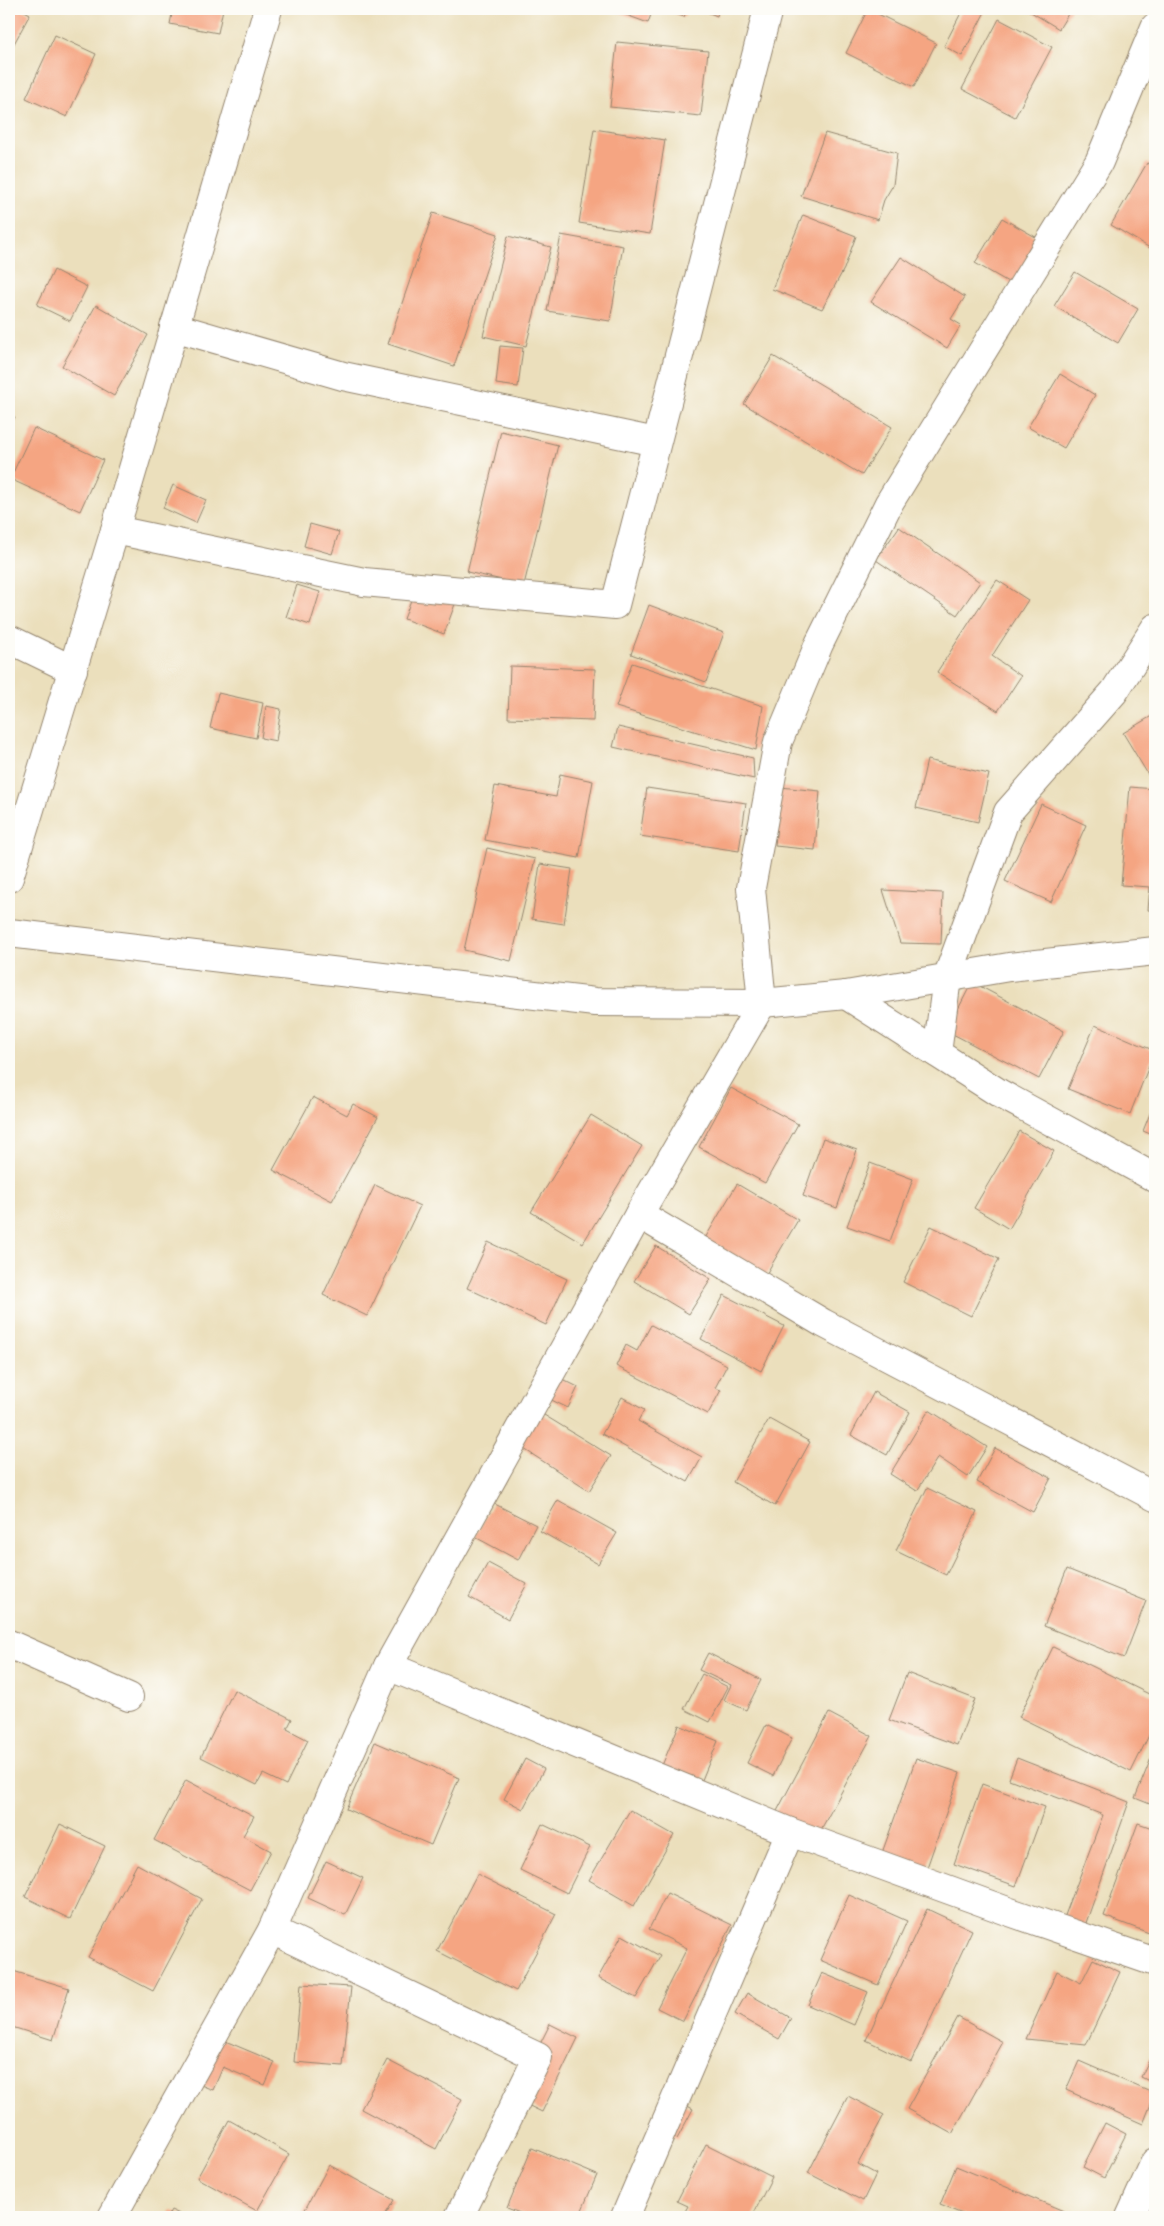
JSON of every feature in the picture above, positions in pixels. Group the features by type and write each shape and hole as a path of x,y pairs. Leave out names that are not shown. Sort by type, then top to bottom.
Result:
{"street":[{"path":"9,878 115,530 268,9"},
{"path":"115,530 364,582 615,605 768,9"},
{"path":"112,2217 272,1930 388,1666 639,1214 762,1003 751,888 778,742 819,644 889,503 1100,162 1155,27"},
{"path":"174,327 344,376 656,442"},
{"path":"937,1053 947,978 1008,812 1114,692 1155,628"},
{"path":"9,639 73,670"},
{"path":"9,933 595,1002 762,1003 846,994 1009,967 1155,951"},
{"path":"846,994 999,1092 1155,1178"},
{"path":"639,1214 823,1323 1155,1497"},
{"path":"9,1644 129,1697"},
{"path":"388,1666 790,1832 1010,1912 1155,1962"},
{"path":"625,2217 790,1832"},
{"path":"272,1930 538,2057 459,2217"},
{"path":"1130,2217 1155,2162"}],"building":[{"path":"9,9 21,9 30,14 9,53"},
{"path":"173,9 223,9 218,33 170,24"},
{"path":"610,9 653,9 648,23"},
{"path":"662,9 687,9 684,17"},
{"path":"699,9 719,9 717,16"},
{"path":"868,9 936,43 914,87 846,53"},
{"path":"963,9 986,10 962,56 944,46"},
{"path":"1026,9 1071,9 1059,29"},
{"path":"999,19 1052,47 1015,117 962,89"},
{"path":"55,35 96,54 67,117 26,98"},
{"path":"617,42 708,51 701,116 610,107"},
{"path":"594,129 665,140 650,234 579,223"},
{"path":"825,133 897,153 893,185 884,200 878,220 801,196"},
{"path":"1147,163 1155,167 1155,251 1111,225"},
{"path":"433,213 498,234 454,366 388,344"},
{"path":"803,215 856,236 844,269 822,309 772,289"},
{"path":"1002,218 1048,244 1022,290 975,263"},
{"path":"561,235 623,246 610,321 547,311"},
{"path":"508,236 551,247 526,346 483,336"},
{"path":"901,257 965,297 951,319 961,325 947,348 871,302"},
{"path":"54,270 87,287 70,321 37,305"},
{"path":"1075,272 1138,309 1118,343 1054,306"},
{"path":"96,305 148,335 114,396 62,366"},
{"path":"500,346 523,348 518,387 496,384"},
{"path":"773,356 892,427 862,475 744,404"},
{"path":"1060,374 1095,395 1064,448 1028,427"},
{"path":"9,413 15,417 9,428"},
{"path":"34,428 103,460 80,511 10,479"},
{"path":"501,431 558,445 524,585 467,572"},
{"path":"173,485 206,500 196,523 163,508"},
{"path":"310,524 339,532 332,554 304,546"},
{"path":"899,527 980,582 957,615 876,560"},
{"path":"997,580 1028,600 992,656 1021,676 998,711 937,672"},
{"path":"418,581 458,596 444,634 404,619"},
{"path":"297,585 320,592 310,625 286,617"},
{"path":"649,605 724,633 706,682 631,654"},
{"path":"632,663 763,706 756,750 616,707"},
{"path":"510,666 595,669 593,721 508,718"},
{"path":"218,693 263,703 256,738 210,728"},
{"path":"266,706 281,709 276,741 261,738"},
{"path":"1155,714 1155,779 1152,781 1123,733"},
{"path":"618,727 753,758 754,779 613,747"},
{"path":"927,760 989,774 978,822 916,808"},
{"path":"560,774 593,781 579,858 485,840 495,786 556,797"},
{"path":"780,787 820,791 815,850 775,846"},
{"path":"1130,787 1155,789 1155,911 1148,910 1150,887 1121,885"},
{"path":"647,788 746,803 739,851 640,836"},
{"path":"1041,804 1086,825 1051,902 1005,881"},
{"path":"487,848 535,859 511,961 464,950"},
{"path":"540,864 572,869 564,924 532,919"},
{"path":"883,890 943,893 941,944 900,943"},
{"path":"972,982 1064,1031 1039,1079 947,1031"},
{"path":"1095,1025 1155,1051 1130,1114 1068,1089"},
{"path":"731,1088 798,1124 765,1183 699,1147"},
{"path":"313,1097 347,1115 353,1104 378,1117 332,1201 273,1170"},
{"path":"1155,1101 1155,1136 1143,1131"},
{"path":"591,1115 642,1146 583,1243 531,1212"},
{"path":"1019,1131 1054,1151 1009,1229 974,1208"},
{"path":"823,1138 857,1150 837,1208 803,1196"},
{"path":"870,1163 913,1179 890,1241 847,1226"},
{"path":"737,1184 798,1220 765,1276 704,1240"},
{"path":"375,1185 420,1206 367,1316 323,1295"},
{"path":"931,1226 999,1259 971,1316 903,1282"},
{"path":"488,1242 567,1279 546,1325 467,1288"},
{"path":"656,1246 711,1279 689,1314 634,1281"},
{"path":"724,1295 784,1326 761,1371 701,1339"},
{"path":"651,1325 727,1365 715,1388 721,1390 708,1414 616,1366 626,1345 637,1351"},
{"path":"550,1373 578,1387 568,1408 539,1394"},
{"path":"874,1392 910,1412 887,1455 851,1435"},
{"path":"622,1397 644,1410 638,1421 702,1457 688,1482 602,1434"},
{"path":"531,1407 611,1456 589,1491 510,1440"},
{"path":"929,1410 987,1447 968,1477 938,1457 917,1491 890,1474"},
{"path":"769,1419 810,1442 775,1506 733,1482"},
{"path":"995,1448 1051,1478 1033,1512 977,1482"},
{"path":"927,1488 977,1512 946,1575 896,1551"},
{"path":"558,1500 617,1533 598,1564 540,1531"},
{"path":"493,1503 536,1525 518,1560 475,1537"},
{"path":"488,1563 527,1584 508,1619 469,1597"},
{"path":"1067,1569 1146,1601 1124,1658 1044,1626"},
{"path":"1053,1647 1155,1697 1155,1723 1131,1772 1019,1717"},
{"path":"708,1653 761,1680 746,1710 724,1700 731,1685 699,1670"},
{"path":"907,1673 975,1699 957,1745 889,1720"},
{"path":"702,1674 728,1687 710,1722 684,1709"},
{"path":"234,1690 292,1719 287,1729 308,1740 286,1785 263,1774 257,1785 201,1757"},
{"path":"829,1713 872,1736 818,1835 776,1813"},
{"path":"679,1725 718,1741 697,1792 658,1775"},
{"path":"766,1725 792,1738 773,1776 747,1763"},
{"path":"375,1742 459,1778 431,1845 346,1809"},
{"path":"1152,1756 1155,1758 1155,1806 1135,1798"},
{"path":"916,1758 960,1773 923,1879 878,1864"},
{"path":"1017,1758 1129,1802 1082,1934 1061,1926 1103,1815 1009,1779"},
{"path":"525,1759 544,1769 523,1809 504,1799"},
{"path":"186,1780 254,1816 243,1836 271,1851 250,1890 154,1840"},
{"path":"982,1784 1045,1807 1016,1886 954,1864"},
{"path":"630,1810 674,1835 634,1906 589,1880"},
{"path":"1138,1823 1155,1829 1155,1916 1149,1933 1104,1916"},
{"path":"60,1824 105,1846 70,1919 25,1897"},
{"path":"542,1824 590,1847 567,1893 520,1870"},
{"path":"326,1861 363,1878 345,1915 308,1898"},
{"path":"137,1864 202,1899 153,1991 88,1957"},
{"path":"477,1874 556,1914 516,1991 437,1951"},
{"path":"667,1893 732,1925 683,2021 657,2008 687,1948 649,1929"},
{"path":"849,1895 907,1921 878,1985 820,1960"},
{"path":"927,1909 972,1930 911,2062 866,2040"},
{"path":"622,1935 660,1956 636,1998 598,1978"},
{"path":"1093,1959 1120,1972 1086,2045 1026,2039 1057,1971 1081,1983"},
{"path":"13,1971 69,1988 53,2040 9,2026 9,1983"},
{"path":"822,1973 868,1992 854,2025 808,2005"},
{"path":"301,1984 351,1987 343,2066 294,2062"},
{"path":"747,1993 791,2018 779,2039 735,2014"},
{"path":"958,2017 1003,2042 952,2134 907,2109"},
{"path":"550,2024 578,2038 542,2112 513,2098"},
{"path":"211,2035 275,2062 265,2085 223,2067 213,2090 191,2081"},
{"path":"1155,2048 1155,2084 1141,2077"},
{"path":"387,2060 462,2099 436,2149 361,2109"},
{"path":"1079,2061 1155,2094 1143,2124 1066,2090"},
{"path":"848,2096 884,2115 858,2164 876,2174 863,2201 808,2173"},
{"path":"678,2101 693,2109 677,2139 662,2130"},
{"path":"229,2120 289,2154 257,2211 197,2178"},
{"path":"1105,2123 1126,2134 1104,2178 1083,2167"},
{"path":"706,2144 772,2177 752,2217 682,2217 688,2206 677,2201"},
{"path":"532,2148 597,2175 579,2217 530,2217 507,2208"},
{"path":"329,2165 394,2200 384,2217 301,2217"},
{"path":"956,2166 1078,2217 970,2217 940,2205"},
{"path":"171,2210 186,2217 167,2217"}]}
